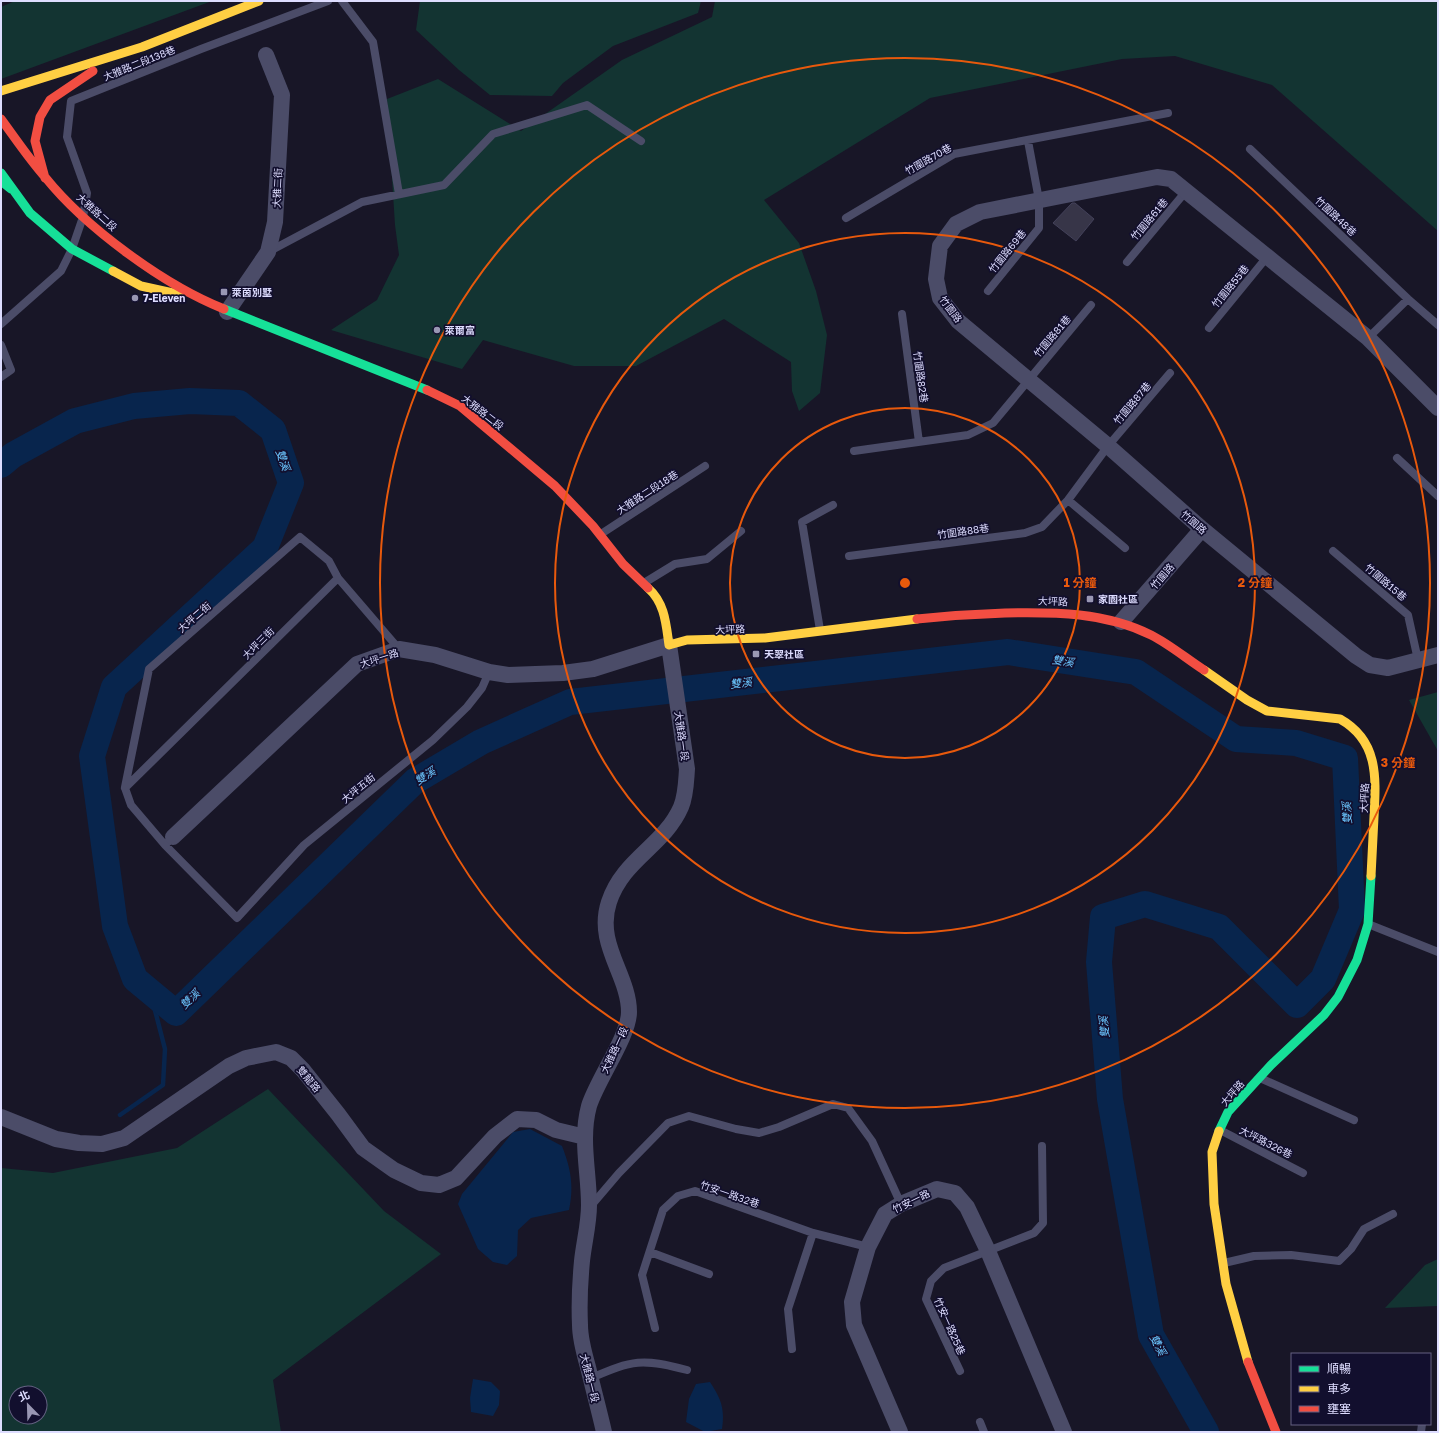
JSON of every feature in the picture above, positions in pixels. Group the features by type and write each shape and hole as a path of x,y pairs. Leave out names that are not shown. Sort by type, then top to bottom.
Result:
{"main road":[{"path":"45,178 35,141 40,117 50,100 84,76 142,48 259,1"},
{"path":"1,91 142,48"},
{"name":"大雅路二段","path":"1,119 45,178 83,217 130,255 199,299 227,312 391,376 460,406 555,486 600,535 623,564 655,594 664,612 669,645"},
{"name":"大雅路二段","path":"1,174 30,213 72,249 141,286 199,299"},
{"path":"1,181 11,189"},
{"name":"大坪路","path":"669,645 687,640 765,638 952,615 1004,612 1083,614 1121,622 1152,634 1247,700 1267,711 1340,719 1350,724 1363,735 1373,761 1376,781 1368,924 1357,960 1338,997 1324,1015 1228,1112 1219,1130 1212,1152 1214,1204 1226,1284 1247,1360 1262,1401 1276,1432"}],"street":[{"name":"大雅二街","path":"227,312 268,252 275,222 282,95 266,55"},
{"name":"竹園路","path":"1438,408 1368,338 1267,257 1187,190 1171,179 1157,177 980,212 956,224 940,246 936,279 940,298 958,321 1108,446 1202,529 1356,656 1370,665 1388,668 1438,655"},
{"name":"竹圍路","path":"1121,622 1202,529"},
{"name":"大坪一路","path":"169,841 357,664 398,649 442,657 489,672 508,675 563,673 593,669 669,645"},
{"name":"大雅路一段","path":"604,1432 580,1327 582,1262 589,1208 585,1138 589,1106 624,1031 629,1014 628,997 608,944 606,924 608,904 615,886 624,872 659,838 671,824 681,807 686,789 687,769 669,645"},
{"name":"雙龍路","path":"1,1117 56,1139 78,1143 102,1144 124,1138 229,1066 246,1058 276,1052 291,1058 303,1070 363,1148 394,1170 421,1183 439,1186 456,1178 496,1136 517,1120 536,1120 556,1130 585,1138"},
{"name":"竹安一路","path":"900,1432 854,1325 852,1302 868,1247 885,1214 900,1204 937,1189 955,1193 967,1207 988,1251 1064,1432"}],"lane":[{"name":"大雅路二段138巷","path":"83,217 87,193 66,137 71,101 201,48 328,1"},
{"path":"342,1 373,42 399,194"},
{"path":"268,252 362,202 444,185 493,134 587,105 641,141"},
{"name":"竹圍路70巷","path":"846,218 954,154 1168,113"},
{"path":"1028,141 1039,200"},
{"name":"竹圍路48巷","path":"1250,149 1408,299 1438,325"},
{"name":"竹圍路61巷","path":"1127,262 1187,190"},
{"name":"竹圍路69巷","path":"988,291 1040,228 1039,200"},
{"path":"1,324 61,271 72,249 83,217"},
{"name":"竹圍路55巷","path":"1209,328 1267,257"},
{"path":"1368,338 1408,299"},
{"name":"竹圍路81巷","path":"1028,380 1091,305"},
{"name":"竹圍路82巷","path":"902,314 919,442"},
{"path":"1,345 11,370 1,377"},
{"name":"竹圍路87巷","path":"1108,446 1170,373"},
{"path":"854,451 968,436 993,423 1028,380"},
{"name":"竹圍路88巷","path":"849,556 1025,533 1042,526 1068,500 1108,446"},
{"path":"1397,458 1438,496"},
{"name":"大雅路二段18巷","path":"600,535 705,466"},
{"path":"1068,500 1125,548"},
{"path":"820,632 802,522 833,505"},
{"path":"643,583 675,564 707,559 741,531"},
{"name":"大坪二街","path":"125,788 149,669 300,537 329,561 338,578"},
{"name":"竹圍路15巷","path":"1333,551 1408,615 1418,660"},
{"path":"338,578 398,649"},
{"name":"大坪三街","path":"125,788 338,578"},
{"name":"大坪五街","path":"169,841 237,918 304,845 432,740 467,708 482,688 489,672"},
{"path":"125,788 131,805 169,841"},
{"path":"1368,924 1438,952"},
{"path":"1260,1078 1354,1120"},
{"path":"589,1208 618,1173 668,1123 689,1116 736,1129 759,1133 779,1127 833,1104 848,1108 872,1141 900,1204"},
{"name":"大坪路326巷","path":"1219,1130 1303,1173"},
{"name":"竹安一路25巷","path":"960,1371 926,1299 931,1281 944,1268 1034,1233 1043,1223 1042,1146"},
{"name":"竹安一路32巷","path":"654,1328 642,1275 663,1210 678,1196 695,1191 813,1233 868,1247"},
{"path":"1223,1263 1254,1256 1291,1255 1339,1262 1351,1249 1364,1229 1393,1214"},
{"path":"792,1349 788,1309 813,1233"},
{"path":"650,1252 709,1274"},
{"path":"591,1378 639,1361 660,1363 687,1370"},
{"path":"980,1422 984,1432"}],"green space":[{"path":"15,1 212,1 1,79 1,7"},
{"path":"420,1 701,1 698,13 613,46 563,83 552,96 490,95 459,70 416,30"},
{"path":"715,1 1438,1 1438,231 1272,85 1175,56 1122,59 930,98 764,200 799,243 816,291 827,335 820,393 799,411 792,391 791,362 724,319 636,366 574,366 483,340 462,369 331,330 377,300 399,255 395,225 387,99 438,79 521,131 622,60 712,17"},
{"path":"1438,692 1438,751 1409,700"},
{"path":"268,1089 384,1211 441,1254 273,1380 281,1432 1,1432 1,1168 53,1173 177,1148"},
{"path":"1438,1259 1438,1306 1385,1308 1425,1265"}],"water":[{"path":"530,1129 562,1146 568,1162 571,1178 571,1201 569,1210 531,1218 518,1230 517,1256 507,1265 493,1262 478,1249 458,1204 462,1194 513,1132"},
{"path":"473,1379 491,1382 500,1391 499,1405 493,1416 471,1412 470,1398"},
{"path":"710,1382 721,1404 723,1422 722,1429 705,1432 686,1422 689,1399 696,1384"}],"building":[{"path":"1072,203 1075,203 1094,219 1076,241 1053,223"}],"waterway":[{"name":"雙溪","path":"1,465 13,455 75,421 134,406 190,401 239,403 273,430 291,483 265,548 114,687 92,756 115,926 135,979 176,1013 415,781 481,742 570,702 1008,652 1136,672 1236,739 1296,743 1345,758 1352,910 1323,979 1297,1005 1219,927 1145,904 1103,917 1099,962 1110,1099 1151,1335 1206,1432"},
{"path":"120,1115 163,1085 165,1049 150,991"}],"traffic: fast":[{"path":"1,173 30,213 72,249 113,271"},
{"path":"1,181 11,189"},
{"path":"224,309 427,390"},
{"path":"1219,1131 1228,1112 1271,1065 1324,1015 1338,997 1357,960 1368,924 1371,876"}],"traffic: slow":[{"path":"1,91 142,47 259,1"},
{"path":"113,271 141,286 182,295"},
{"path":"648,588 658,600 664,614 669,645 687,640 765,638 917,619"},
{"path":"1204,670 1247,700 1267,711 1340,719 1353,728 1362,738 1368,749 1372,762 1375,788 1371,876"},
{"path":"1219,1131 1212,1152 1214,1204 1226,1284 1248,1362"}],"traffic: jam":[{"path":"45,178 35,141 40,117 50,100 93,71"},
{"path":"1,119 33,163 62,196 104,235 127,253 176,285 201,299 224,309"},
{"path":"427,390 460,406 555,486 593,526 623,564 648,588"},
{"path":"917,619 1005,613 1061,613 1098,618 1134,627 1151,635 1204,670"},
{"path":"1248,1362 1276,1432"}],"place":[{"name":"萊茵別墅","path":"224,292"},
{"name":"7-Eleven","path":"135,298"},
{"name":"萊爾富","path":"437,330"},
{"name":"家園社區","path":"1090,599"},
{"name":"天翠社區","path":"756,654"}]}
